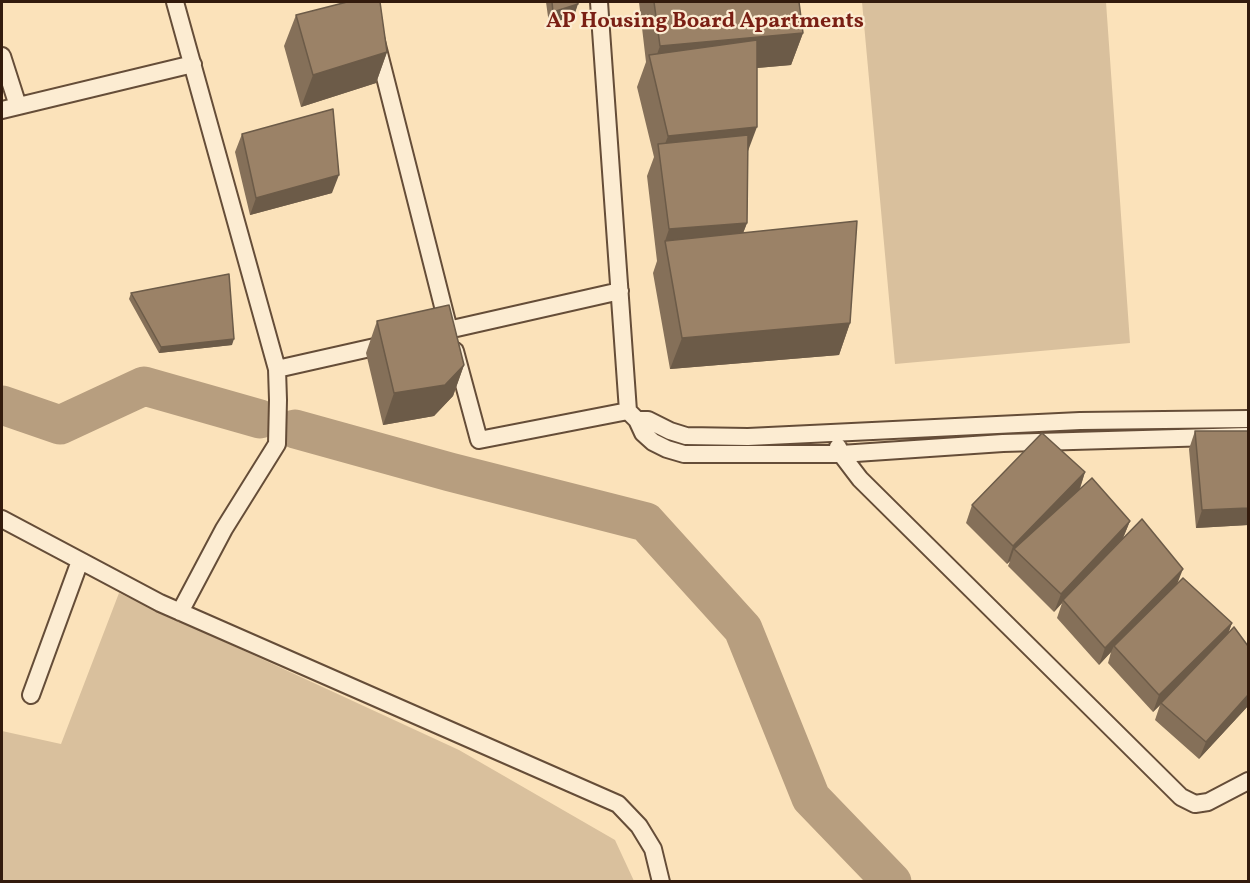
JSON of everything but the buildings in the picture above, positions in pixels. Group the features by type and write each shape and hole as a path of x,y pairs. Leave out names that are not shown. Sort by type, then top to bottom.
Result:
{"street":[{"path":"176,2 277,369 278,400 277,444 224,530 180,612"},
{"path":"366,2 479,440 633,416 686,436 748,437 1080,421 1248,418"},
{"path":"599,2 620,291 633,416 643,433 653,442 684,454 841,454 1003,443 1248,436"},
{"path":"2,56 10,108 193,64"},
{"path":"426,335 620,291"},
{"path":"277,369 403,340"},
{"path":"832,432 841,454 860,479 1182,797 1196,804 1208,802 1248,781"},
{"path":"2,519 160,603 618,804 639,826 652,849 661,882"},
{"path":"31,695 80,561"}],"shaded area":[{"path":"862,2 1106,2 1130,343 895,364"},
{"path":"119,593 459,750 615,840 634,881 2,881 2,731 61,744"}],"waterway":[{"path":"2,405 60,425 144,386 260,419"},
{"path":"295,429 450,472 646,522 743,629 811,798 892,882"}],"district":[{"name":"AP Housing Board Apartments","path":"705,23"}]}
